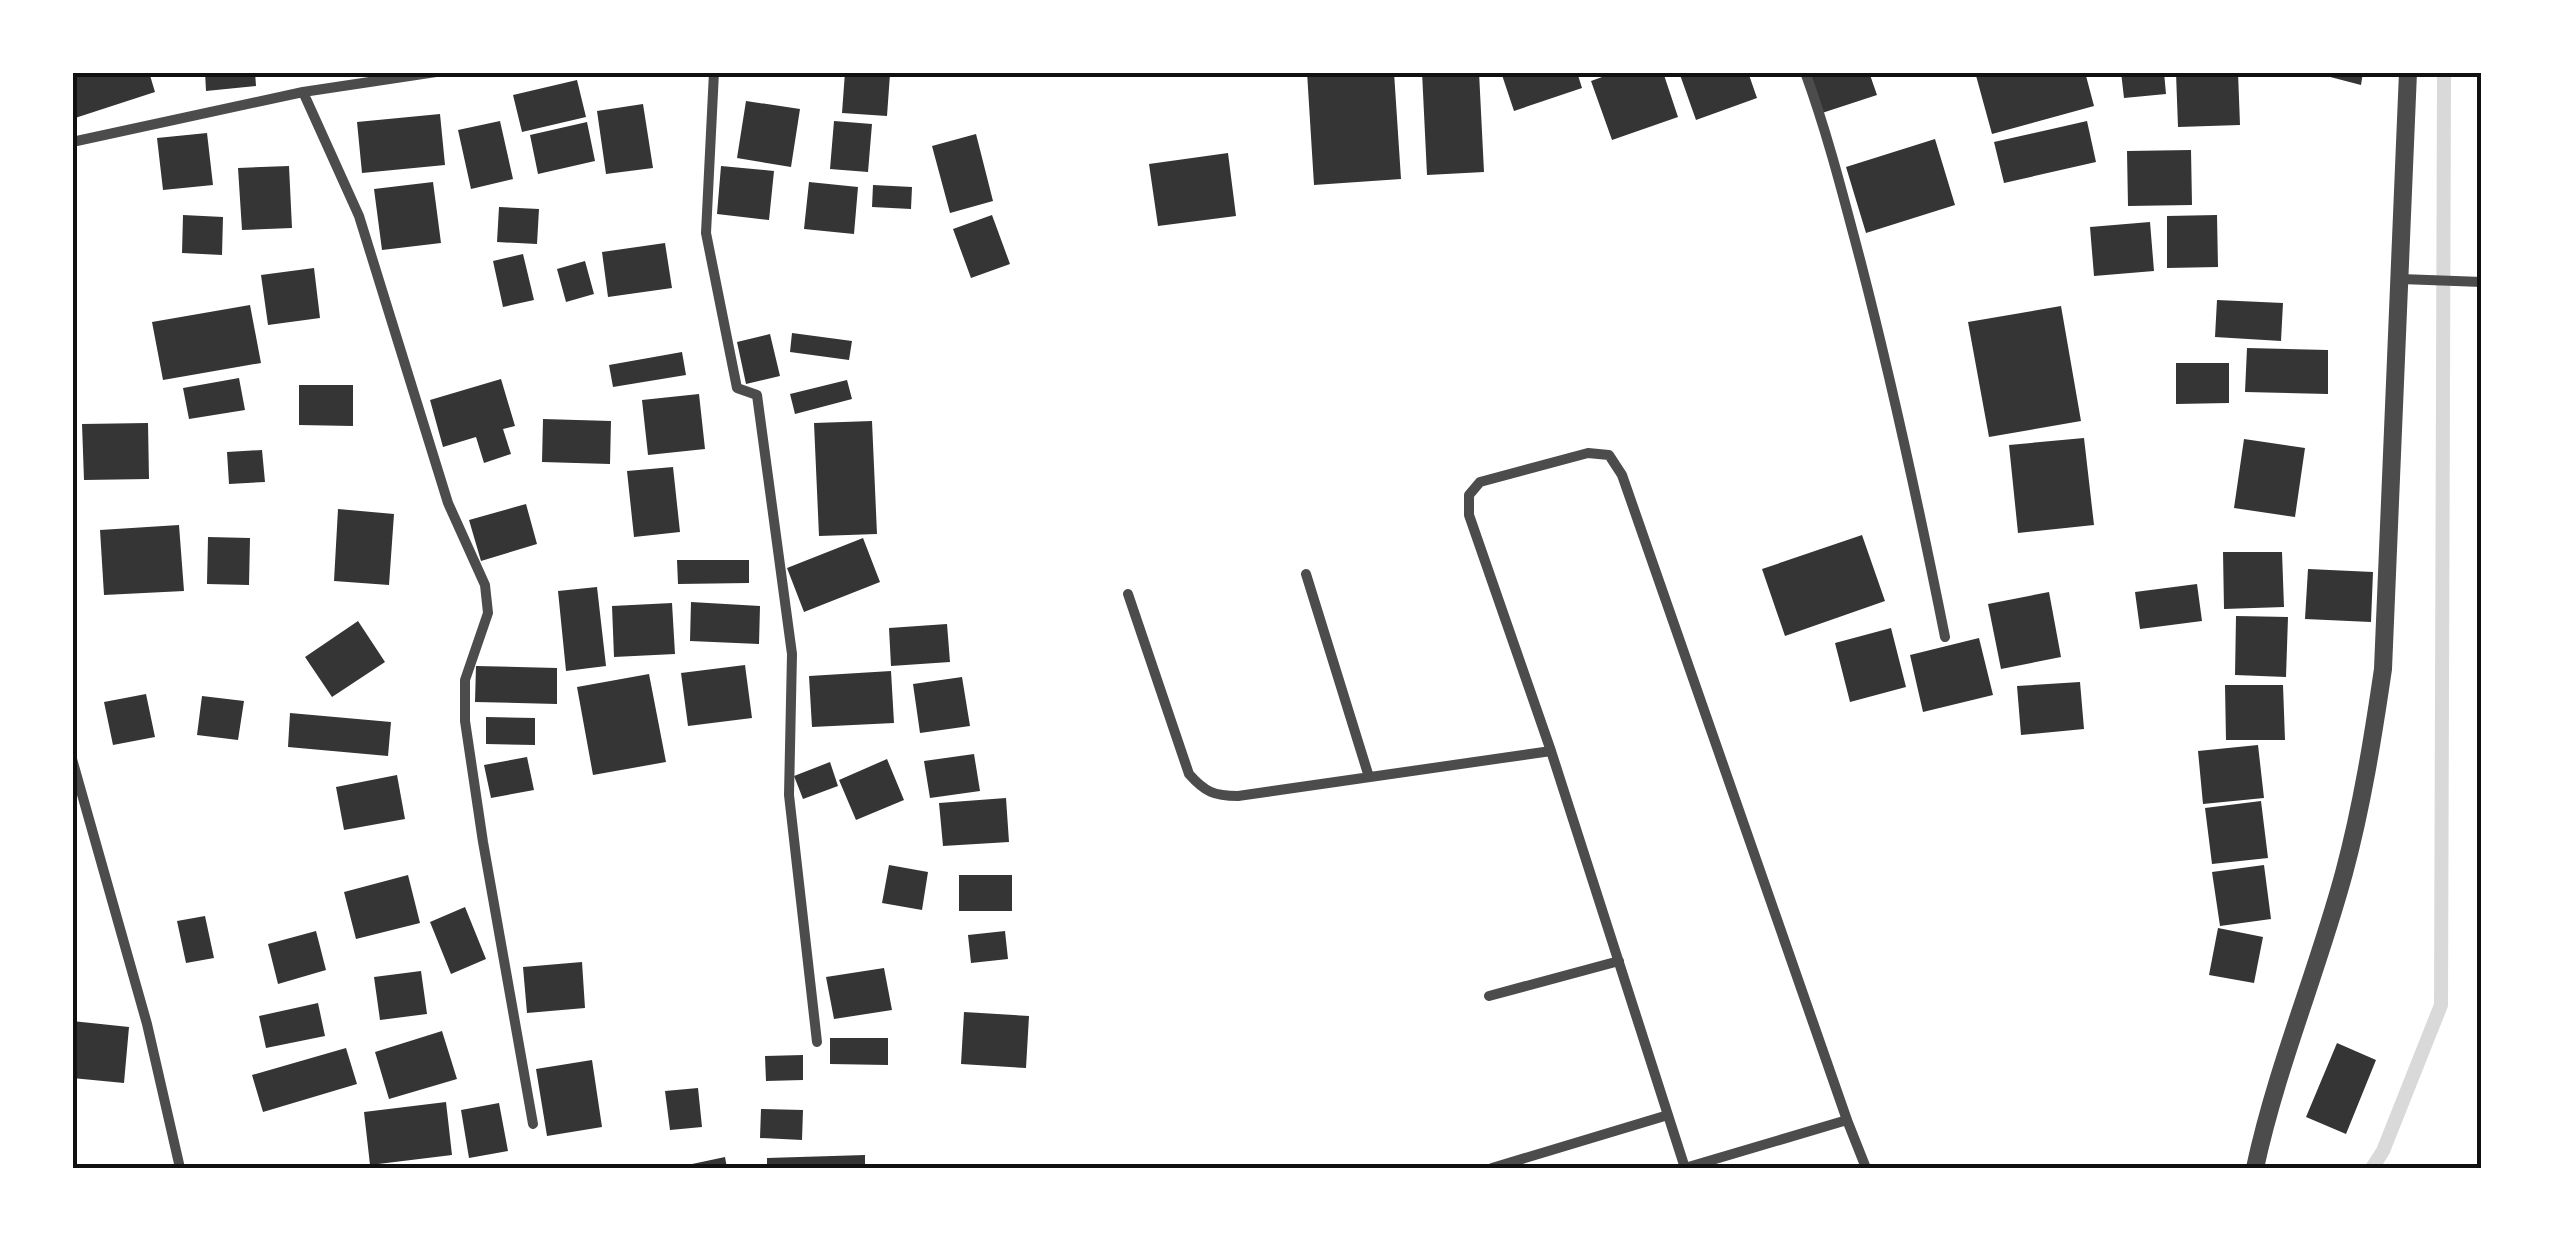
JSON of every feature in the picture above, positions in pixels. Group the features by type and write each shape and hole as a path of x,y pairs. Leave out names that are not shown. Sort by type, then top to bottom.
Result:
{"street":[{"path":"72,142 303,92 436,72"},
{"path":"714,72 706,233 737,388 757,395 792,654 789,795 816,1042"},
{"path":"1805,72 1826,128 1882,345 1910,460 1945,637"},
{"path":"2256,1168 2270,1102 2344,874 2371,750 2383,668 2408,72"},
{"path":"303,92 359,216 448,503 485,585 488,613 465,680 465,721 482,842 532,1124"},
{"path":"2400,279 2482,282"},
{"path":"1847,1120 1685,1168 1551,750 1469,515 1469,496 1480,482 1588,453 1609,455 1622,475 1866,1168"},
{"path":"1306,574 1369,777"},
{"path":"1128,594 1189,774 1202,789 1215,796 1238,796 1551,750"},
{"path":"72,758 147,1024 180,1168"},
{"path":"1489,996 1618,961"},
{"path":"1492,1168 1668,1115"}],"building":[{"path":"72,72 149,72 155,92 72,119"},
{"path":"205,72 255,72 256,86 206,91"},
{"path":"845,72 890,74 887,116 842,113"},
{"path":"1307,72 1394,72 1401,179 1314,185"},
{"path":"1422,72 1479,72 1484,172 1427,175"},
{"path":"1501,72 1577,72 1582,88 1514,111"},
{"path":"1616,72 1663,72 1678,117 1612,140 1591,81"},
{"path":"1679,72 1748,72 1757,98 1696,120"},
{"path":"1809,72 1869,72 1877,95 1822,113"},
{"path":"1975,72 2085,72 2094,106 1992,134"},
{"path":"2121,72 2164,72 2166,94 2124,98"},
{"path":"2238,72 2240,125 2178,127 2176,73"},
{"path":"2311,72 2363,72 2361,85"},
{"path":"577,80 586,117 522,132 513,95"},
{"path":"746,101 800,109 791,167 737,158"},
{"path":"643,104 653,168 606,174 597,111"},
{"path":"440,114 445,165 362,173 357,122"},
{"path":"500,121 513,179 471,189 458,130"},
{"path":"834,121 872,124 868,172 830,169"},
{"path":"2087,121 2096,162 2004,183 1994,142"},
{"path":"587,122 595,161 538,174 530,135"},
{"path":"207,133 213,185 163,190 157,138"},
{"path":"976,134 993,201 950,213 932,146"},
{"path":"1935,139 1955,205 1866,233 1846,167"},
{"path":"2191,150 2192,205 2128,206 2127,151"},
{"path":"1228,153 1236,216 1158,226 1149,164"},
{"path":"289,166 292,228 242,230 238,168"},
{"path":"721,166 774,171 769,220 717,214"},
{"path":"433,182 441,243 382,250 374,189"},
{"path":"809,182 858,187 854,234 804,229"},
{"path":"873,185 912,187 911,209 872,207"},
{"path":"499,207 539,209 537,244 497,242"},
{"path":"183,215 223,217 222,255 182,253"},
{"path":"992,215 1010,264 971,278 953,229"},
{"path":"2217,215 2218,267 2167,268 2167,216"},
{"path":"2150,222 2154,271 2094,276 2090,227"},
{"path":"665,243 672,288 608,297 602,252"},
{"path":"523,254 534,300 503,307 493,261"},
{"path":"585,261 594,294 566,302 557,269"},
{"path":"314,268 320,318 268,325 261,275"},
{"path":"2217,300 2283,303 2281,341 2215,337"},
{"path":"250,305 261,363 163,380 152,322"},
{"path":"2061,306 2081,421 1989,437 1968,322"},
{"path":"792,333 852,341 849,360 790,352"},
{"path":"770,334 780,376 746,384 737,342"},
{"path":"2247,348 2328,350 2328,394 2245,392"},
{"path":"682,352 686,375 613,387 609,365"},
{"path":"2176,363 2229,363 2229,403 2176,404"},
{"path":"239,378 245,410 189,419 183,388"},
{"path":"501,379 515,426 503,429 511,454 484,463 476,437 443,447 430,400"},
{"path":"847,380 852,399 795,414 790,394"},
{"path":"299,385 353,385 353,426 299,425"},
{"path":"699,394 705,449 648,455 642,400"},
{"path":"543,419 611,421 610,464 542,462"},
{"path":"872,421 877,534 819,536 814,423"},
{"path":"148,423 149,479 84,480 82,424"},
{"path":"2084,438 2094,525 2018,533 2009,445"},
{"path":"2244,439 2305,448 2295,517 2234,508"},
{"path":"262,450 265,482 229,484 227,452"},
{"path":"673,467 680,532 634,537 627,471"},
{"path":"526,504 537,544 481,561 469,520"},
{"path":"338,509 394,514 389,585 334,581"},
{"path":"179,525 184,591 104,595 100,530"},
{"path":"1862,535 1885,601 1785,636 1762,569"},
{"path":"208,537 250,538 249,585 207,584"},
{"path":"863,538 880,582 804,612 787,568"},
{"path":"2223,552 2282,552 2284,607 2224,609"},
{"path":"677,560 749,560 749,583 678,584"},
{"path":"2308,569 2373,572 2371,622 2305,619"},
{"path":"2197,584 2202,621 2140,629 2135,592"},
{"path":"597,587 606,666 566,671 558,591"},
{"path":"2049,592 2061,657 2001,669 1988,604"},
{"path":"691,602 760,606 759,644 690,641"},
{"path":"672,603 675,654 614,657 612,606"},
{"path":"2236,616 2288,617 2286,677 2235,675"},
{"path":"358,621 385,662 332,697 305,657"},
{"path":"947,624 950,662 891,666 889,628"},
{"path":"1891,628 1906,687 1850,702 1835,643"},
{"path":"1979,638 1993,695 1923,712 1910,655"},
{"path":"745,665 752,718 688,726 681,673"},
{"path":"476,666 557,668 557,704 475,702"},
{"path":"891,671 894,723 812,727 809,676"},
{"path":"649,674 666,762 593,775 577,687"},
{"path":"962,677 970,726 920,733 913,684"},
{"path":"2080,682 2084,729 2021,735 2017,686"},
{"path":"2225,685 2283,685 2285,740 2226,740"},
{"path":"146,694 155,737 113,745 104,702"},
{"path":"202,696 244,701 238,740 197,735"},
{"path":"290,713 391,722 388,756 288,747"},
{"path":"486,717 535,718 535,745 486,744"},
{"path":"2258,745 2264,798 2203,804 2198,751"},
{"path":"974,754 980,791 930,798 924,761"},
{"path":"527,757 534,790 491,798 484,765"},
{"path":"887,759 904,800 856,820 839,780"},
{"path":"830,762 838,786 803,799 794,776"},
{"path":"397,775 405,819 344,830 336,787"},
{"path":"1006,798 1009,842 943,846 939,803"},
{"path":"2261,801 2268,858 2212,864 2205,808"},
{"path":"889,865 928,872 922,910 882,903"},
{"path":"2264,865 2271,919 2220,926 2212,872"},
{"path":"408,875 420,923 356,939 344,892"},
{"path":"959,875 1012,875 1012,911 959,911"},
{"path":"465,907 486,959 451,974 430,922"},
{"path":"205,916 214,958 186,963 177,921"},
{"path":"2218,928 2263,937 2254,983 2209,975"},
{"path":"316,931 326,970 278,984 268,944"},
{"path":"1005,931 1008,959 971,963 968,935"},
{"path":"582,962 585,1008 527,1013 523,967"},
{"path":"884,968 892,1010 834,1019 826,977"},
{"path":"421,971 427,1014 380,1020 374,977"},
{"path":"318,1003 325,1036 266,1048 259,1016"},
{"path":"964,1012 1029,1016 1026,1068 961,1064"},
{"path":"72,1021 129,1027 124,1083 72,1078"},
{"path":"442,1031 457,1079 389,1099 375,1052"},
{"path":"830,1038 888,1038 888,1065 830,1064"},
{"path":"2337,1043 2376,1060 2346,1134 2306,1117"},
{"path":"346,1048 357,1084 263,1112 252,1075"},
{"path":"803,1055 803,1080 766,1081 765,1056"},
{"path":"592,1060 602,1127 547,1136 536,1069"},
{"path":"698,1088 702,1127 670,1130 665,1091"},
{"path":"446,1102 452,1155 370,1165 364,1112"},
{"path":"499,1103 508,1151 469,1158 461,1110"},
{"path":"761,1109 803,1110 802,1140 760,1138"},
{"path":"865,1155 865,1168 767,1168 767,1158"},
{"path":"725,1157 727,1168 678,1168 678,1167"}],"waterway":[{"path":"2372,1168 2383,1151 2441,1005 2444,72"}]}
